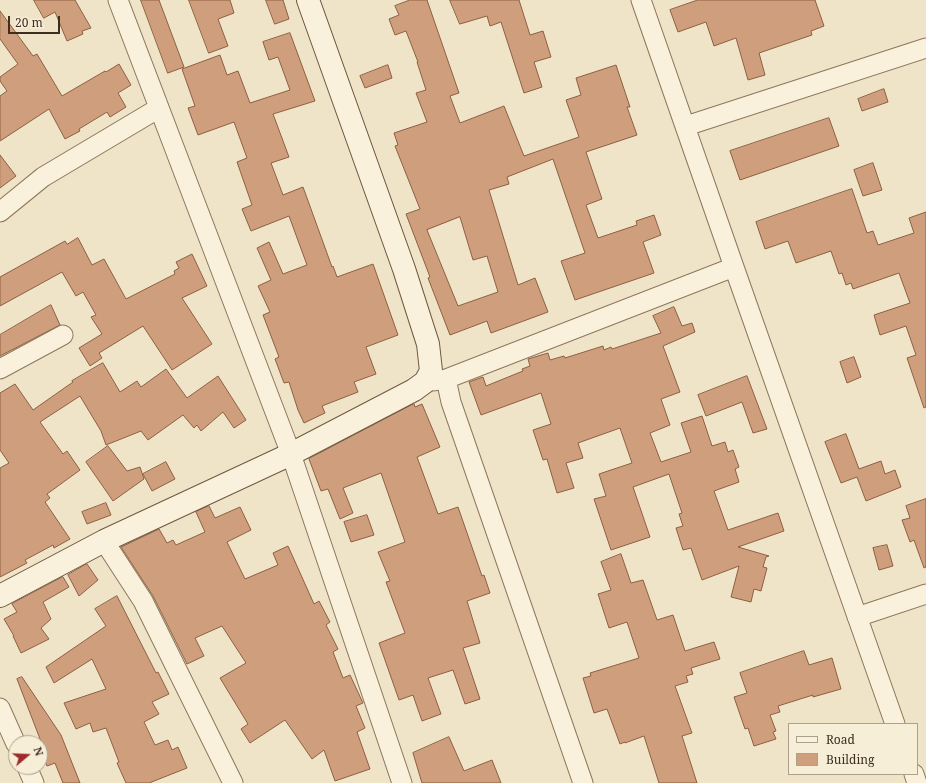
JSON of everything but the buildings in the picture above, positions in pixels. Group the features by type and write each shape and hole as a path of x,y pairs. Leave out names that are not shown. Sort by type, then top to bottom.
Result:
{"street":[{"path":"118,0 291,454 402,783"},
{"path":"308,0 404,269 428,344 431,371 451,402 583,783"},
{"path":"641,0 895,723"},
{"path":"686,126 926,48"},
{"path":"0,212 44,177 159,108"},
{"path":"0,596 104,541 291,454 436,380 734,267"},
{"path":"0,369 63,335"},
{"path":"104,541 143,601 233,783"},
{"path":"857,618 926,594"},
{"path":"0,708 12,735"}]}
